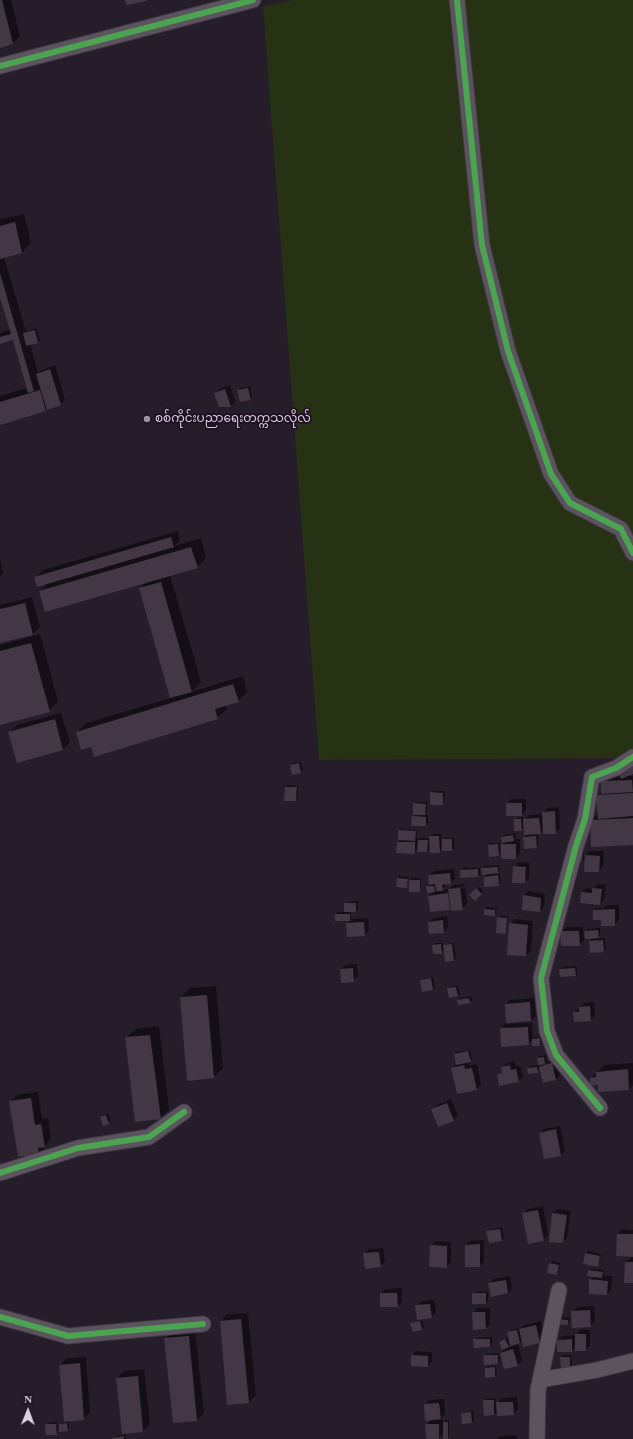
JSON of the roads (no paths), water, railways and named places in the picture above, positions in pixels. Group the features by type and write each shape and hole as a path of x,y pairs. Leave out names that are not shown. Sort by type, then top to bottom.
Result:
{"street":[{"path":"0,66 253,0"},
{"path":"457,0 482,245 508,351 551,474 570,503 621,529 633,553"},
{"path":"600,1108 556,1055 547,1031 541,978 576,846 585,818 592,777 616,768 633,757"},
{"path":"0,1173 78,1148 149,1137 184,1112"},
{"path":"537,1439 538,1390 559,1290"},
{"path":"0,1318 68,1336 203,1324"},
{"path":"540,1380 597,1370 633,1361"}],"place":[{"name":"စစ်ကိုင်းပညာရေးတက္ကသလိုလ်","path":"147,419"}]}
